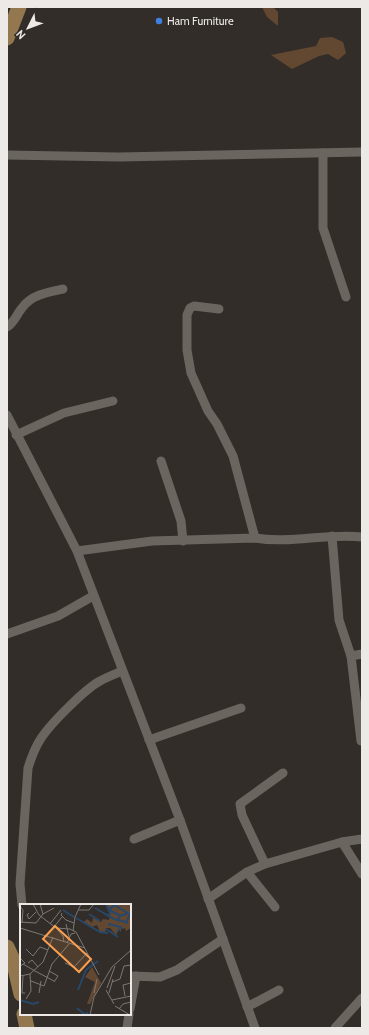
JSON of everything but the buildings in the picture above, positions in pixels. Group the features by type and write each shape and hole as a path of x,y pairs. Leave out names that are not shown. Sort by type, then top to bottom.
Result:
{"main road":[{"path":"7,38 19,7"},
{"path":"14,955 20,988"},
{"path":"24,1015 27,1028"}],"street":[{"path":"7,155 119,157 362,152"},
{"path":"323,153 323,228 346,297"},
{"path":"7,327 15,321 21,309 32,298 45,293 64,290"},
{"path":"219,309 194,306 190,308 186,315 186,350 191,373 208,411 217,424 233,456 255,538"},
{"path":"16,435 64,414 113,401"},
{"path":"7,415 77,551 180,820 255,1028"},
{"path":"161,461 181,521 183,541"},
{"path":"332,536 339,620 351,656 361,741"},
{"path":"77,551 152,541 255,538 271,541 332,536 362,537"},
{"path":"7,634 58,616 93,596"},
{"path":"351,656 362,654"},
{"path":"22,904 20,884 28,768 32,755 40,739 52,725 89,689 99,682 122,671"},
{"path":"149,740 240,708"},
{"path":"265,864 242,815 240,804 283,773"},
{"path":"134,839 180,820"},
{"path":"208,899 247,872 265,864 342,842 362,839"},
{"path":"342,842 362,874"},
{"path":"247,872 275,907"},
{"path":"131,998 133,976 160,977 177,970 223,939"},
{"path":"247,1007 278,990"},
{"path":"335,1028 362,998"},
{"path":"127,1028 129,1015"}],"shaded area":[{"path":"262,7 273,7 278,12 278,26 267,17"},
{"path":"332,37 343,42 346,53 338,60 328,54 319,56 292,69 271,55 316,46 320,38"}],"place":[{"name":"Ham Furniture","path":"159,21"}]}
